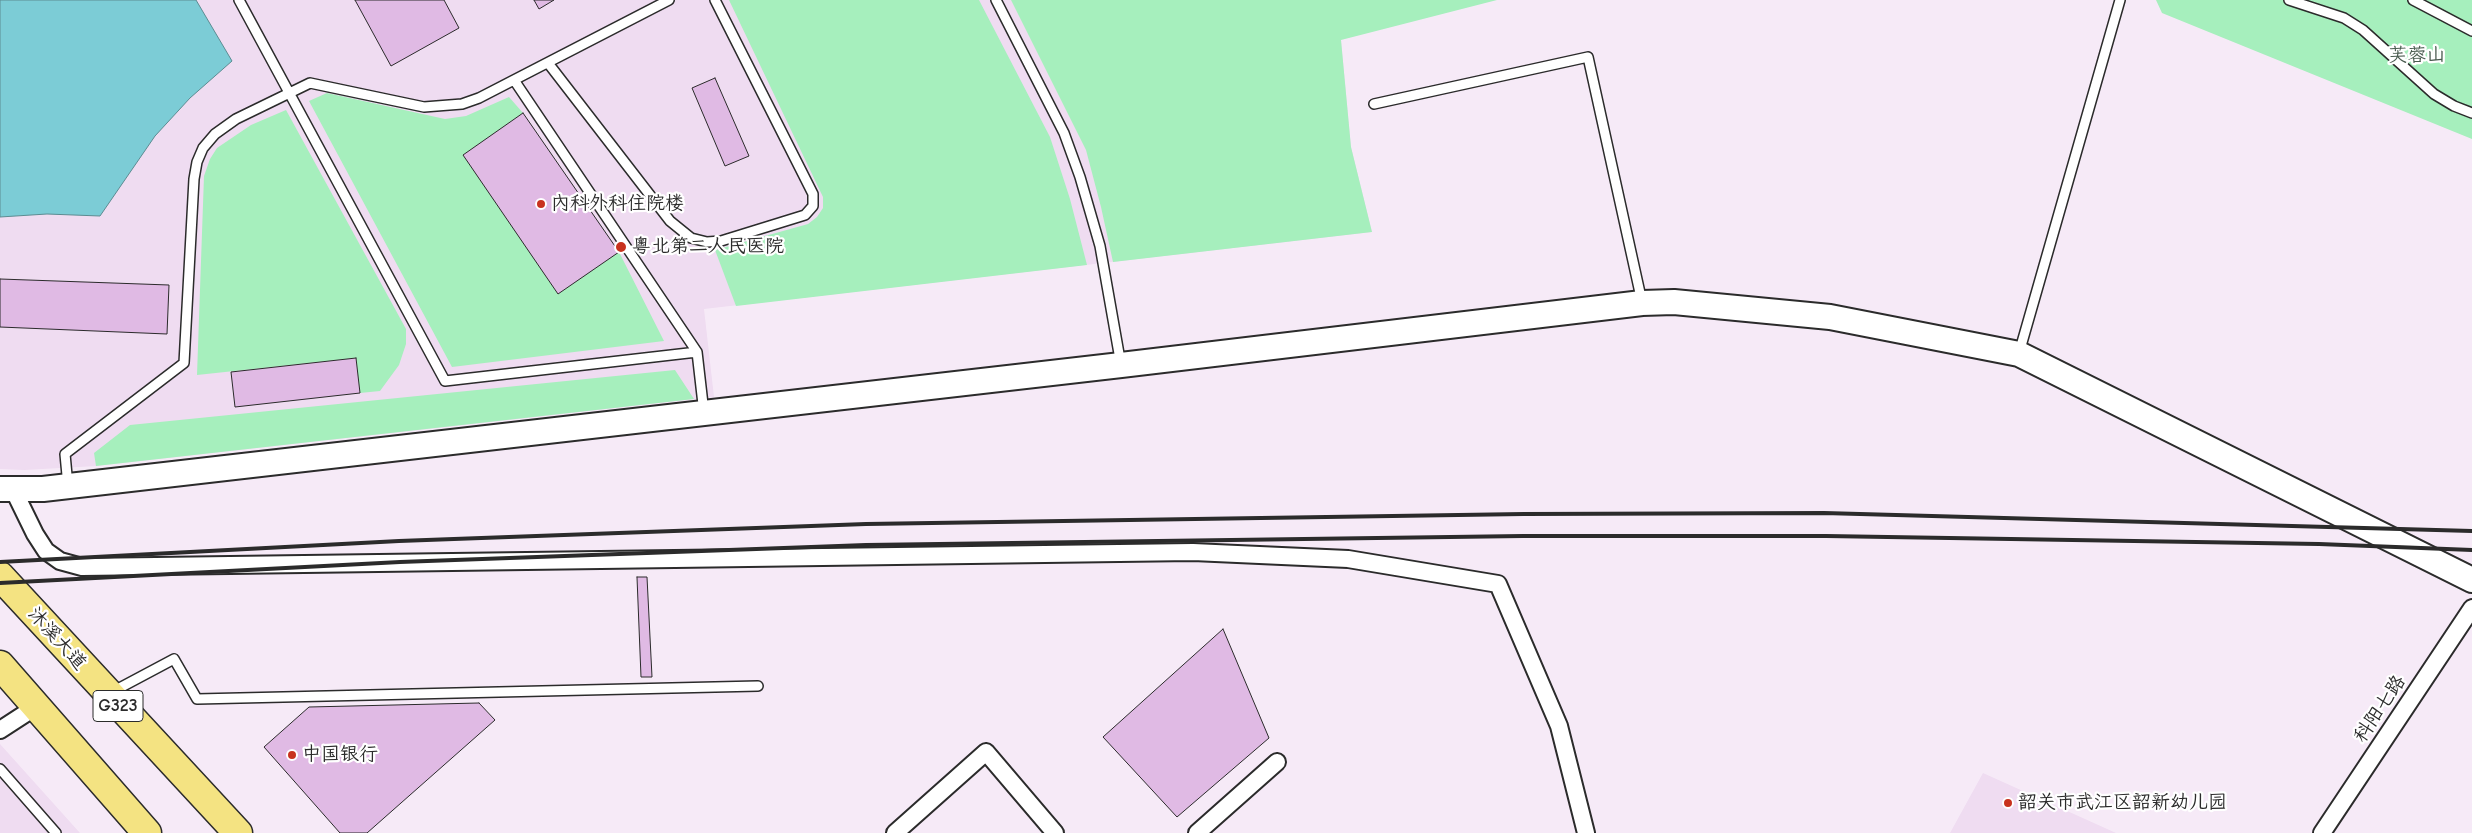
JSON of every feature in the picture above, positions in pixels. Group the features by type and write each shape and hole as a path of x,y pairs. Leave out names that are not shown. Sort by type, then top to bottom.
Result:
{"highway":[{"name":"沐溪大道","path":"0,576 107,694 238,833"},
{"path":"0,665 147,833"}],"main road":[{"path":"6,489 68,486 1121,366 1642,303 1674,302 1830,317 2019,354 2472,580"}],"street":[{"path":"6,489 46,551 66,564 82,567 1193,552 1348,559 1498,584 1559,726 1586,833"},
{"name":"科阳七路","path":"2322,833 2472,608"},
{"path":"0,730 37,706"},
{"path":"895,833 986,752 1055,833"},
{"path":"1197,833 1278,762"}],"lane":[{"path":"239,0 445,381 697,352"},
{"path":"68,486 65,454 184,364 194,180 197,162 203,148 215,134 236,119 310,83 424,107 462,104 479,98 669,0"},
{"path":"548,63 670,221 691,238 707,242 721,241 805,216 813,206 813,194 716,0"},
{"path":"996,0 1064,133 1080,177 1100,246 1121,366"},
{"path":"2019,354 2120,0"},
{"path":"2289,0 2344,18 2357,26 2434,94 2472,114"},
{"path":"2413,0 2472,31"},
{"path":"1374,104 1588,57 1642,303"},
{"path":"514,80 697,352 704,413"},
{"path":"107,694 174,659 196,699 758,686"},
{"path":"0,769 56,833"}],"shaded area":[{"name":"粤北第二人民医院","path":"0,0 1228,0 1341,40 1351,147 1372,232 704,309 714,397 96,466 24,470 0,469"},
{"path":"0,744 80,833 0,833"},
{"name":"韶关市武江区韶新幼儿园","path":"1983,773 2116,833 1950,833"}],"green space":[{"path":"729,0 979,0 1050,137 1070,199 1087,265 736,306 715,250 808,224 817,217 823,208 823,197"},
{"path":"1011,0 1497,0 1341,40 1351,147 1372,232 1113,262 1086,150"},
{"name":"芙蓉山","path":"2156,0 2472,0 2472,139 2162,13"},
{"path":"327,93 445,119 466,116 509,97 523,113 463,155 558,294 619,252 664,341 452,367 309,101"},
{"path":"286,110 406,329 406,344 399,365 380,391 360,393 356,358 197,375 204,176 210,159 217,148 251,125"},
{"path":"675,370 694,399 96,466 94,453 130,425"}],"water":[{"path":"0,0 196,0 232,61 190,98 155,136 100,216 47,214 0,217"}],"building":[{"path":"355,0 444,0 459,28 391,66"},
{"path":"534,0 554,0 539,9"},
{"path":"715,78 749,156 725,166 692,88"},
{"name":"内科外科住院楼","path":"523,113 619,252 558,294 463,155"},
{"path":"0,279 169,285 167,334 0,327"},
{"path":"356,358 360,393 235,407 231,372"},
{"path":"637,577 647,577 652,677 641,677"},
{"path":"1223,629 1269,738 1177,817 1103,737"},
{"path":"479,703 495,720 367,833 340,833 264,747 309,707"}],"railway":[{"path":"0,562 399,541 866,524 1524,514 1824,513 2472,531"},
{"path":"0,583 400,562 866,545 1523,536 1826,536 2319,544 2472,550"}],"place":[{"name":"内科外科住院楼","path":"541,204"},
{"name":"粤北第二人民医院","path":"621,247"},
{"name":"中国银行","path":"292,755"},
{"name":"韶关市武江区韶新幼儿园","path":"2008,803"}]}
